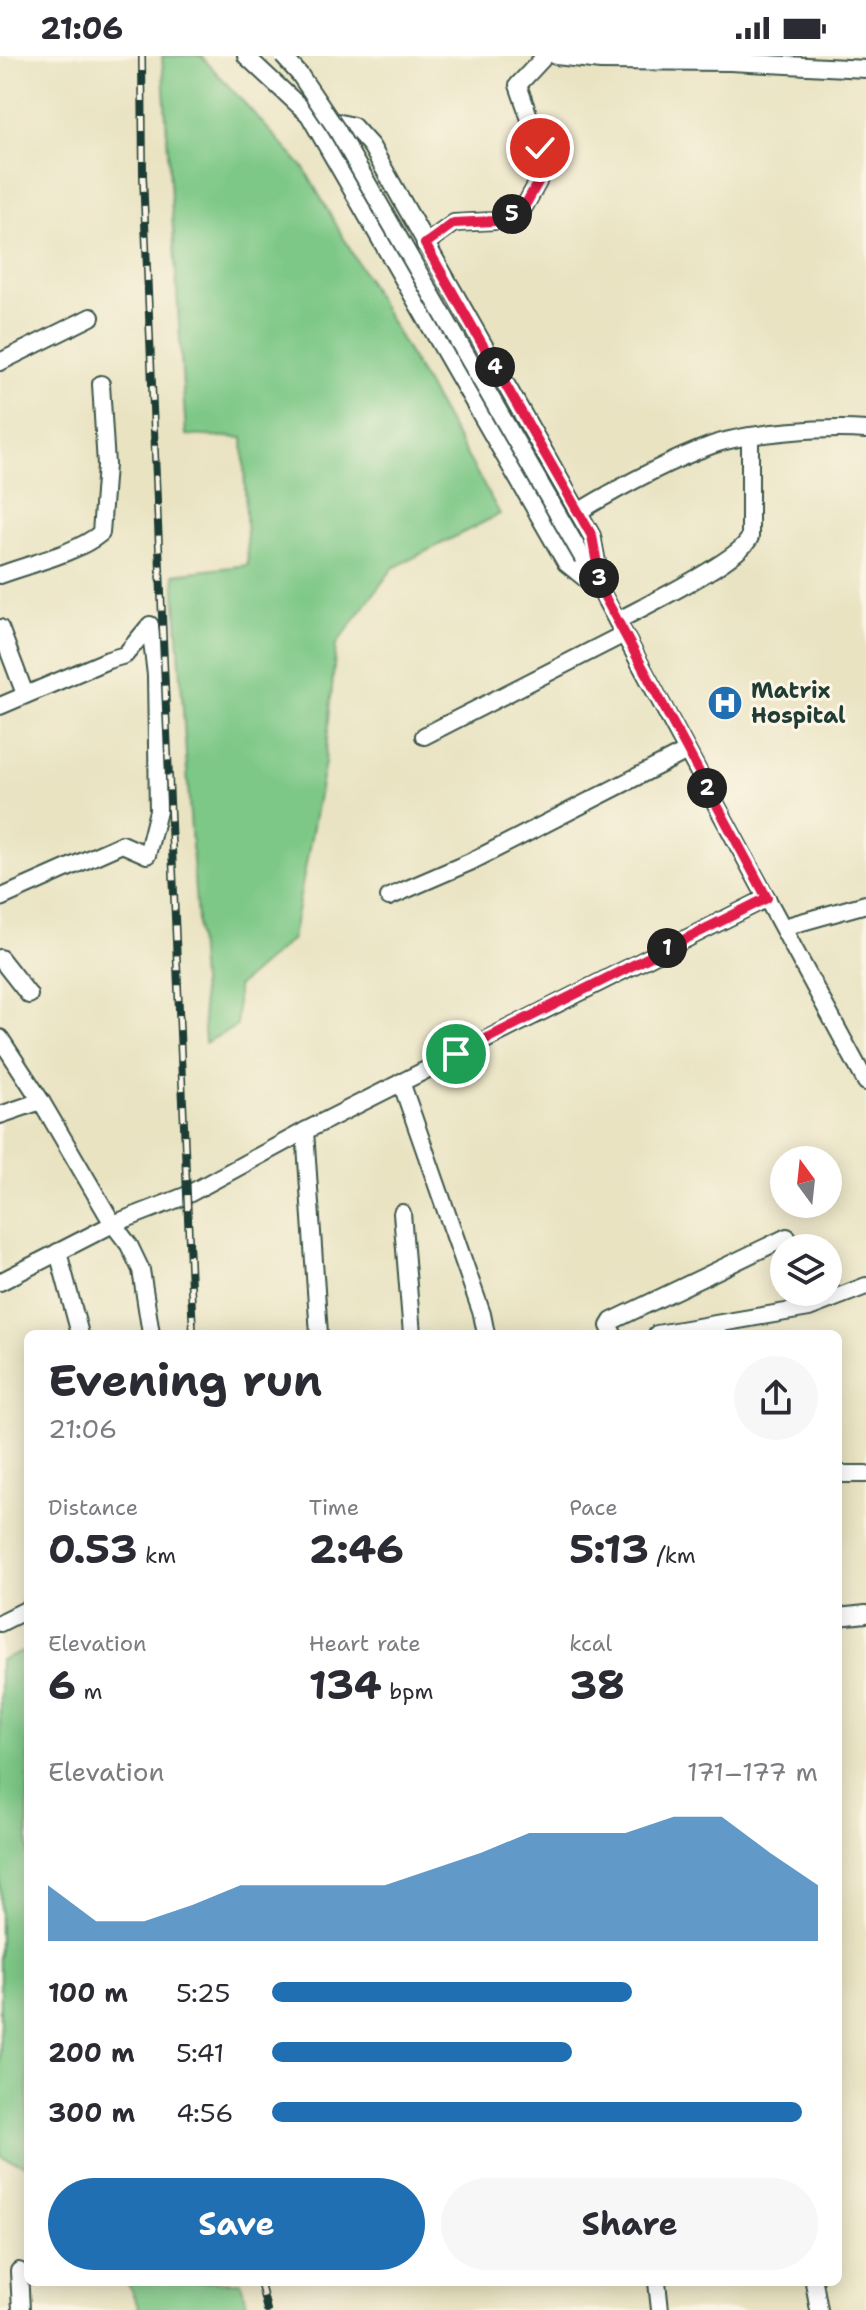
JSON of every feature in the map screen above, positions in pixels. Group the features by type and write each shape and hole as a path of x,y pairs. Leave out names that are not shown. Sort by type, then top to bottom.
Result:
{"street":[{"path":"246,56 309,115 566,563 602,592"},
{"path":"283,56 300,75 337,130 583,558 866,1082"},
{"path":"425,244 454,223 494,221 523,209 538,182 540,148 518,85 545,56"},
{"path":"556,56 601,61 730,59 866,69"},
{"path":"309,115 353,126 371,146 592,536 602,592"},
{"path":"0,362 91,317"},
{"path":"0,575 94,539 101,533 106,465 101,384"},
{"path":"578,512 627,483 713,445 750,436 866,430"},
{"path":"424,736 621,628 747,545 750,537 750,436"},
{"path":"0,706 125,655 150,625 156,675 158,811 147,855 122,844 0,898"},
{"path":"0,628 25,694"},
{"path":"389,897 470,862 687,751"},
{"path":"0,1282 113,1224 185,1196 305,1131 767,898"},
{"path":"784,927 866,904"},
{"path":"0,958 29,995"},
{"path":"0,1038 113,1224 129,1245 141,1270 150,1330"},
{"path":"401,1082 485,1330"},
{"path":"0,1115 41,1101"},
{"path":"305,1131 319,1330"},
{"path":"402,1213 412,1330"},
{"path":"611,1330 609,1326 612,1321 621,1316 770,1245"},
{"path":"58,1252 79,1330"},
{"path":"680,1330 809,1308 866,1286"},
{"path":"842,1474 866,1474"},
{"path":"0,1623 24,1611"},
{"path":"842,1617 866,1614"},
{"path":"19,2271 21,2310"},
{"path":"657,2286 660,2310"},
{"path":"815,2286 819,2310"}],"green space":[{"path":"162,56 201,56 304,168 500,514 393,568 336,645 325,762 292,939 237,987 237,1026 205,1043 174,574 248,565 243,438 186,435"},
{"path":"24,1651 24,2165 0,2156 0,1660"},
{"path":"129,2286 242,2286 248,2310 140,2310"}],"railway":[{"path":"142,56 143,176 193,1330"},
{"path":"261,2286 267,2310"}],"place":[{"name":"Matrix Hospital","path":"725,703"}],"route":[{"path":"456,1054 767,898 602,592 592,536 425,244 454,223 494,221 523,209 538,182 540,148"}]}
